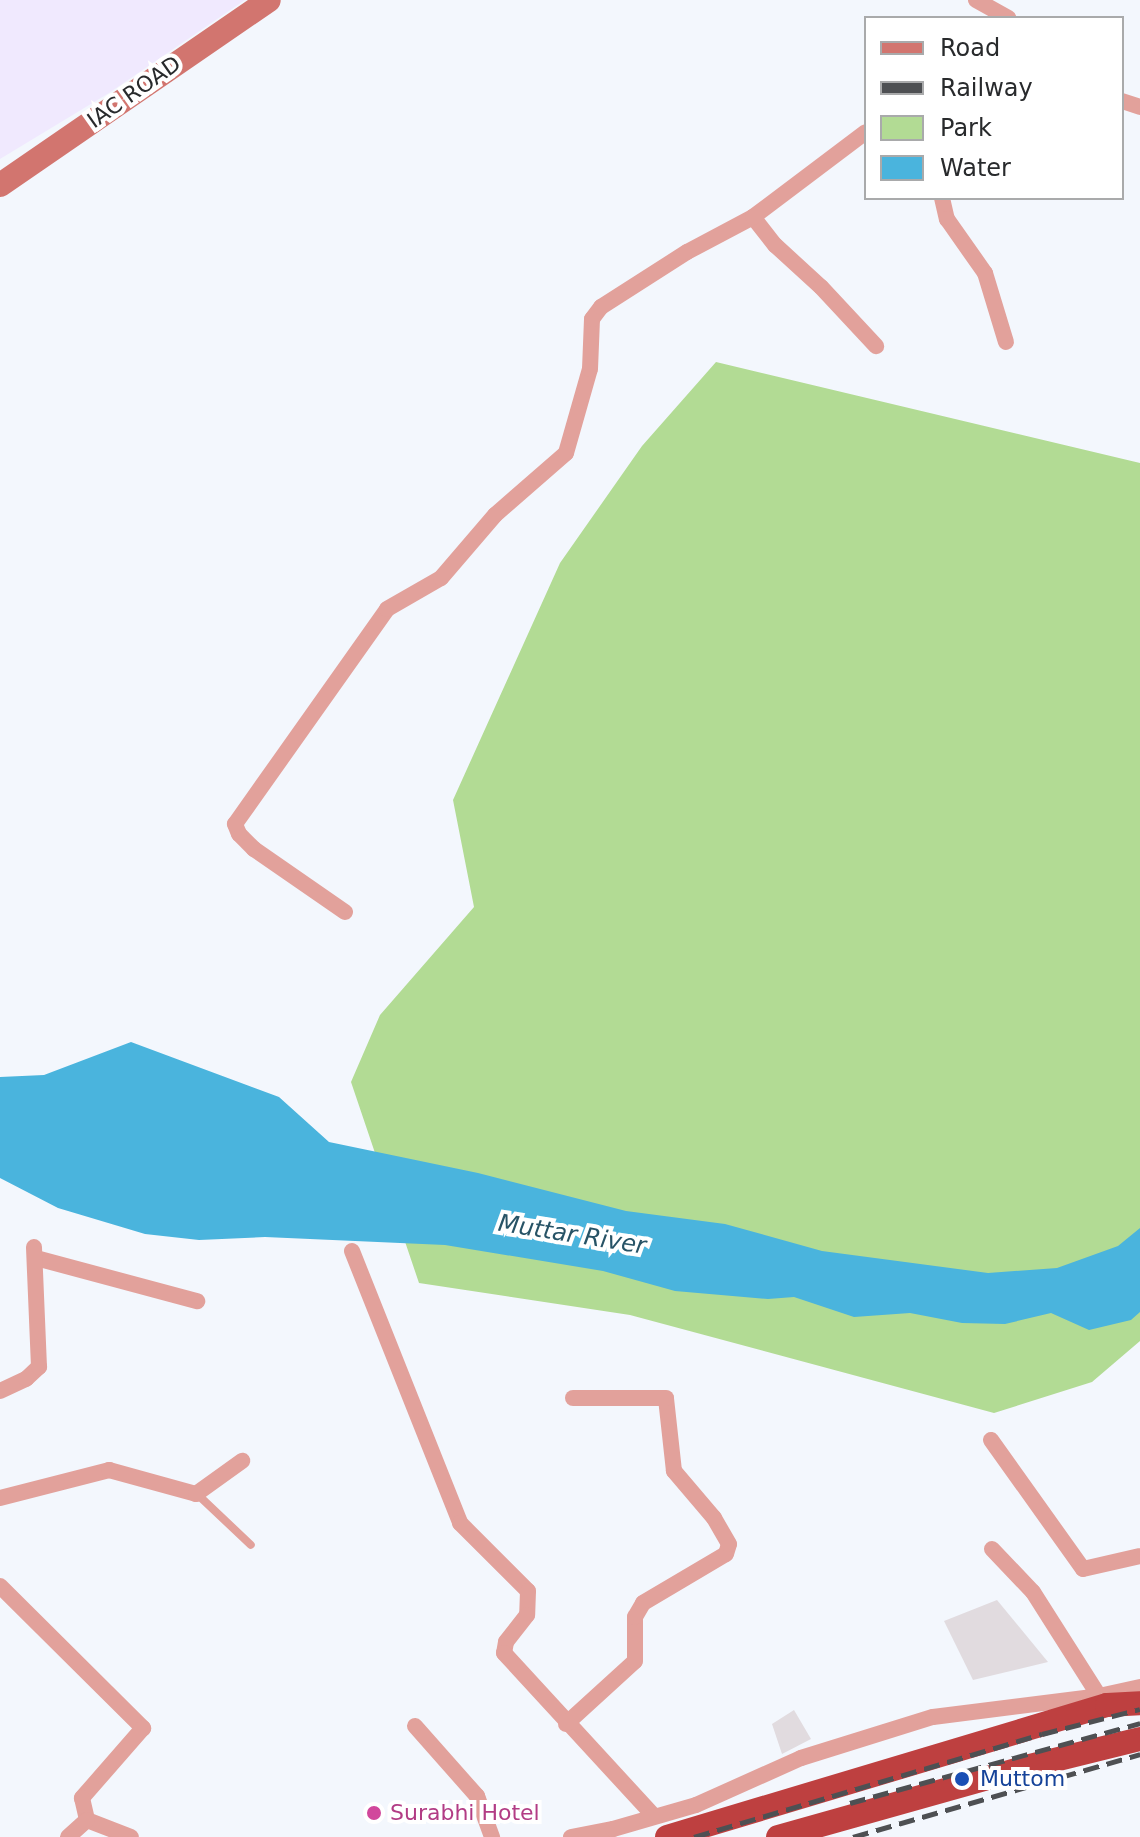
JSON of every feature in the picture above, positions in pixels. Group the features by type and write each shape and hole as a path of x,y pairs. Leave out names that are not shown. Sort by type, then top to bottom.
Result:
{"highway":[{"path":"667,1837 1107,1705 1140,1703"},
{"path":"778,1837 1030,1766 1140,1739"}],"main road":[{"name":"IAC ROAD","path":"0,185 269,0"}],"street":[{"path":"976,0 1005,16"},
{"path":"345,912 254,849 239,834 235,824 387,609 441,578 495,515 566,453 590,369 592,319 601,307 753,217 864,134"},
{"path":"942,200 947,219 985,273 1006,342"},
{"path":"753,217 775,245 821,287 876,346"},
{"path":"352,1251 460,1523 528,1591 527,1615 506,1642 504,1653 566,1724 654,1816"},
{"path":"0,1391 26,1379 39,1367 35,1252 197,1301"},
{"path":"566,1724 635,1661 635,1617 643,1603 726,1554 729,1544 714,1518 674,1471 666,1398 573,1398"},
{"path":"991,1440 1083,1569 1140,1556"},
{"path":"0,1498 109,1470 196,1494 242,1461"},
{"path":"992,1549 1033,1592 1099,1696"},
{"path":"0,1586 143,1728 82,1798 87,1820"},
{"path":"571,1837 696,1805 801,1758 933,1717 1099,1696 1140,1687"},
{"path":"415,1726 477,1796 492,1837"},
{"path":"68,1837 87,1820"},
{"path":"87,1820 131,1837"}],"lane":[{"path":"196,1494 251,1545"}],"shaded area":[{"path":"0,0 245,0 109,93 0,159"}],"green space":[{"path":"716,362 1140,463 1140,1341 1092,1382 994,1413 630,1315 419,1283 351,1082 380,1015 474,907 453,800 560,563 642,446"}],"water":[{"name":"Muttar River","path":"131,1042 279,1097 329,1142 478,1173 626,1211 725,1224 822,1251 988,1273 1057,1268 1118,1246 1140,1228 1140,1312 1131,1320 1089,1330 1051,1313 1005,1324 962,1323 910,1313 854,1317 794,1297 768,1299 675,1291 603,1271 445,1245 265,1237 199,1240 145,1234 58,1208 0,1178 0,1077 44,1075"}],"building":[{"path":"997,1600 1048,1662 973,1680 944,1621"},
{"path":"794,1710 811,1739 782,1754 772,1724"}],"railway":[{"path":"694,1837 1042,1734 1140,1709"},
{"path":"850,1803 1140,1723"},
{"path":"853,1837 1140,1754"}],"place":[{"name":"Muttom","path":"962,1779"},
{"name":"Surabhi Hotel","path":"374,1813"}]}
